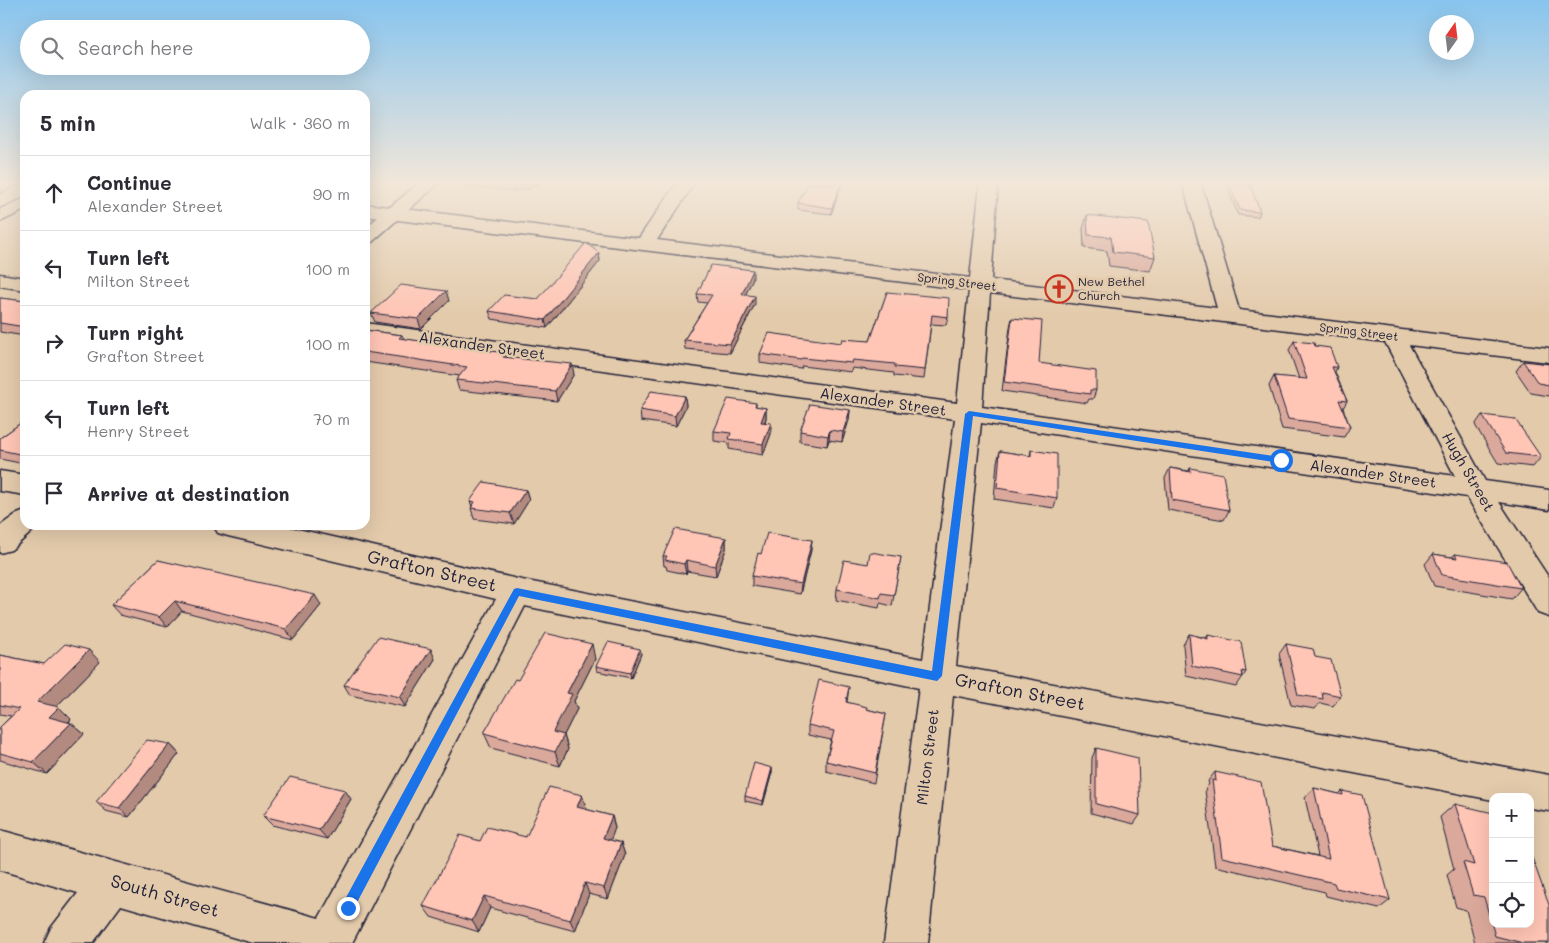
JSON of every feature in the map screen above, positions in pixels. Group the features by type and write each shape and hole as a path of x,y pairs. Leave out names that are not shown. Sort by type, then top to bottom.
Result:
{"street":[{"name":"Spring Street","path":"516,228 1549,355"},
{"path":"644,244 655,228"},
{"name":"Milton Street","path":"906,943 969,414 980,285 982,228"},
{"path":"1205,228 1230,316"},
{"path":"0,280 20,283"},
{"name":"Alexander Street","path":"370,331 969,414 1549,500"},
{"name":"Hugh Street","path":"1393,336 1476,489 1549,604"},
{"path":"0,481 20,484"},
{"path":"0,542 20,526"},
{"name":"Grafton Street","path":"253,530 517,592 937,676 1549,793"},
{"path":"329,943 517,592"},
{"name":"South Street","path":"0,850 329,943"},
{"path":"66,943 113,882"}],"building":[{"path":"1088,228 1149,228 1155,257 1113,252 1111,237 1088,235"},
{"path":"586,243 599,253 545,320 489,311 504,295 538,299"},
{"path":"711,265 753,270 742,294 755,296 730,344 684,340 712,295 697,294"},
{"path":"401,285 446,291 418,319 371,313"},
{"path":"887,292 949,298 948,317 932,315 925,370 895,367 895,364 853,360 852,363 802,358 801,360 760,354 769,333 841,343 842,339 870,341"},
{"path":"0,298 20,300 20,326 0,323"},
{"path":"1012,318 1042,321 1039,363 1096,371 1096,390 1090,390 1090,394 1004,382"},
{"path":"370,331 402,335 399,338 505,353 503,357 572,364 555,391 456,380 467,367 370,353"},
{"path":"1294,341 1314,343 1315,346 1330,348 1337,367 1332,367 1347,401 1339,400 1350,427 1288,419 1274,376 1307,379"},
{"path":"1523,361 1549,364 1549,385 1538,383"},
{"path":"651,391 685,396 675,416 640,410"},
{"path":"728,399 756,403 755,406 766,408 761,422 771,423 763,444 729,439 731,433 714,431"},
{"path":"810,404 850,410 843,432 830,430 828,436 800,431"},
{"path":"1482,415 1515,419 1541,457 1506,453"},
{"path":"20,424 20,454 0,450 0,438"},
{"path":"1031,450 1057,454 1057,498 997,488 1000,451 1031,456"},
{"path":"1170,468 1191,472 1190,468 1223,474 1229,510 1172,500"},
{"path":"484,482 526,490 510,513 471,508 475,502 470,501"},
{"path":"675,529 726,538 715,566 686,560 684,564 665,560 667,556 663,556"},
{"path":"767,533 812,540 801,584 752,576 758,553 761,554"},
{"path":"870,552 901,557 894,595 881,593 880,598 837,589 844,560 868,564"},
{"path":"1433,554 1457,558 1455,554 1507,562 1521,588 1442,575"},
{"path":"158,560 315,595 286,629 175,601 159,617 111,605"},
{"path":"545,633 592,644 567,693 572,694 553,732 564,735 555,752 484,733 515,679 518,680"},
{"path":"1189,634 1208,639 1208,635 1241,642 1246,672 1242,671 1243,677 1192,666"},
{"path":"378,637 431,649 400,697 344,685"},
{"path":"608,642 640,649 630,673 596,666"},
{"path":"65,644 89,650 37,702 59,707 49,717 71,723 33,762 0,753 0,727 19,709 0,705 0,655 44,664"},
{"path":"1286,644 1313,649 1315,657 1331,660 1341,696 1322,692 1323,699 1298,695"},
{"path":"819,680 849,687 846,702 886,714 875,773 826,761 834,731 808,725"},
{"path":"147,740 170,744 119,808 96,802"},
{"path":"1096,748 1138,758 1140,815 1096,804"},
{"path":"754,763 772,768 763,801 745,796"},
{"path":"1215,772 1261,782 1272,846 1329,859 1314,788 1343,795 1342,791 1362,795 1390,900 1336,888 1334,883 1222,857 1212,780 1216,781"},
{"path":"290,777 345,790 319,830 263,816"},
{"path":"549,787 582,795 577,807 612,816 603,838 621,843 604,888 585,883 570,920 484,896 472,921 423,906 460,835 480,841 487,827 526,837"},
{"path":"1455,804 1489,812 1489,915 1484,897 1473,895 1463,862 1474,865"},
{"path":"1534,863 1549,905 1549,943 1523,943 1495,936 1493,928 1534,928"}],"place":[{"name":"New Bethel Church","path":"1059,289"}],"route":[{"path":"348,908 517,592 937,676 969,414 1281,460"}]}
